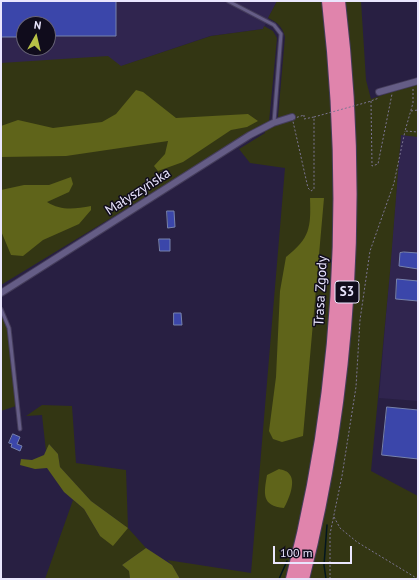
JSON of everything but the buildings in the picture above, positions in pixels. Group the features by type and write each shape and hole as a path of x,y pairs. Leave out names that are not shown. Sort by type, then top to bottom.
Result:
{"highway":[{"name":"Trasa Zgody","path":"292,579 313,486 323,429 338,278 339,147 328,1"},
{"name":"Trasa Zgody","path":"303,579 322,496 333,430 344,335 348,279 351,224 350,154 339,1"}],"street":[{"path":"379,94 418,81"},
{"name":"Małyszyńska","path":"1,293 273,123 292,119"}],"lane":[{"path":"228,1 274,25 281,34 273,123"},
{"path":"1,309 9,328 20,429"}],"path":[{"path":"330,579 329,547 356,387 360,320 370,252 394,184 414,93 410,83"},
{"path":"371,101 372,166 378,164 393,92"},
{"path":"304,115 304,118 314,117 368,102 380,98 379,94"},
{"path":"411,111 418,110"},
{"path":"292,119 308,188 311,190 314,189 314,117"},
{"path":"405,131 418,132"},
{"path":"334,516 340,528 357,542 418,579"}],"shaded area":[{"path":"1,1 277,1 263,29 210,36 1,107"},
{"path":"401,135 418,136 418,401 379,398"}],"green space":[{"path":"277,1 361,1 366,80 371,99 418,83 418,137 401,135 390,272 371,471 418,496 418,579 180,579 172,565 167,560 251,573 285,168 250,163 239,149 265,133 264,131 276,125 285,37 279,25 268,18"},
{"path":"264,26 273,31 277,38 269,122 1,285 1,63 108,56 121,66 211,36 263,29"},
{"path":"136,90 143,92 176,118 248,114 258,121 247,127 231,130 183,162 158,171 154,166 165,154 168,141 66,156 1,157 1,126 18,120 53,128 102,122 116,114"},
{"path":"71,177 73,184 69,192 47,202 63,208 91,206 91,210 79,224 43,240 23,256 11,255 1,231 1,190 24,185 49,185"},
{"path":"310,198 324,198 303,436 282,442 273,439 269,431 276,377 280,291 286,257 300,244 307,232 310,217"},
{"path":"1,312 8,329 16,406 1,411"},
{"path":"42,405 72,406 76,463 126,470 128,528 91,501 60,467 58,454 49,444 46,451 42,415 26,416"},
{"path":"49,444 58,454 60,467 91,501 128,528 113,546 100,536 84,509 64,492 47,468 35,469 20,465 21,459 32,460 44,455"},
{"path":"279,469 288,473 292,478 291,492 284,508 271,505 266,498 265,493 267,475"},
{"path":"73,500 84,509 100,536 128,528 146,548 122,565 129,571 130,579 45,579"},
{"path":"146,548 172,565 180,579 130,579 129,571 122,565"}],"waterway":[{"path":"326,579 324,565 327,525"},
{"path":"279,579 287,561"}]}
